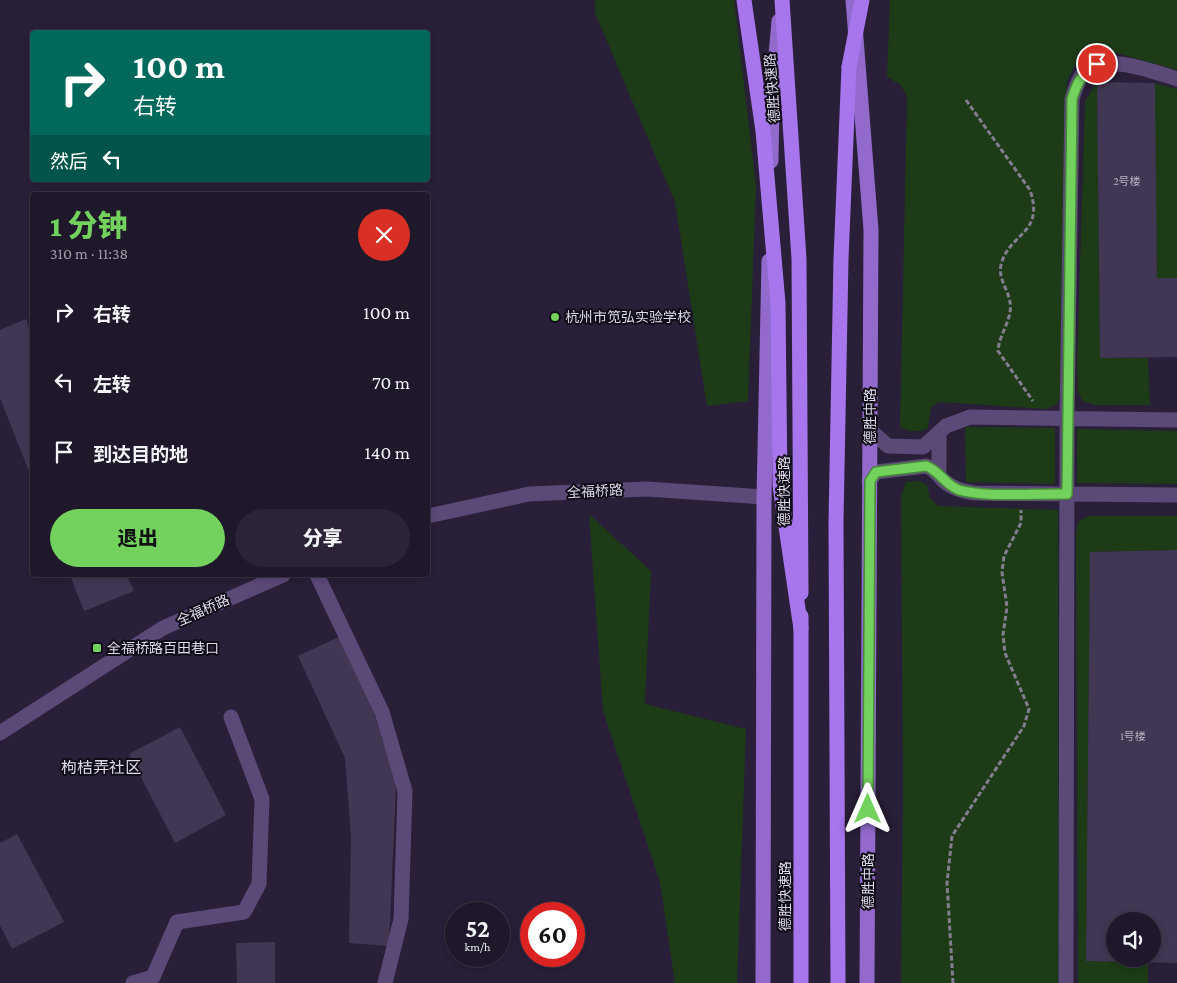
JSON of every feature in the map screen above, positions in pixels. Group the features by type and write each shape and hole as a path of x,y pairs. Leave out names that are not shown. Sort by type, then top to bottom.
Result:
{"highway":[{"path":"744,0 764,141 778,303 780,486 801,629"},
{"name":"德胜快速路","path":"781,0 799,259 801,983"},
{"path":"838,983 836,522 841,259 853,0"},
{"path":"849,67 862,0"}],"main road":[{"path":"763,983 764,497 772,101 781,0"},
{"name":"德胜中路","path":"853,0 871,230 867,983"}],"street":[{"path":"1066,983 1067,418 1072,99 1077,83 1084,72 1097,64 1111,63 1132,66 1177,79"},
{"path":"870,430 888,446 904,447 923,446 940,434 946,426 970,417 1177,420"},
{"path":"939,475 940,434"},
{"path":"870,481 876,472 926,466 933,468 944,482 958,489 974,493 1177,495"},
{"name":"全福桥路","path":"430,516 529,494 647,489 764,497"},
{"name":"全福桥路","path":"0,733 162,628 278,577"},
{"path":"318,577 382,712 405,791 401,919 385,983"},
{"path":"133,983 153,980 177,922 244,912 260,884 262,799 231,717"}],"path":[{"path":"966,100 1030,190 1034,204 1034,218 1007,253 1002,264 1001,277 1010,302 1010,314 999,342 998,351 1005,364 1033,401 1036,418"},
{"path":"953,983 947,883 952,836 1024,726 1029,709 1026,696 1004,653 1003,635 1007,606 1002,572 1004,556 1021,523 1021,493"}],"green space":[{"path":"595,0 734,0 756,186 748,401 707,406 675,202 595,13"},
{"path":"890,0 1177,0 1177,70 1113,52 1094,54 1075,65 1067,81 1061,394 1057,404 1047,409 939,402 931,407 928,428 914,431 900,427 907,97 901,85 887,77"},
{"path":"1097,82 1100,358 1148,358 1150,405 1096,405 1082,401 1078,391 1077,364 1085,101"},
{"path":"1154,83 1177,89 1177,278 1157,278"},
{"path":"965,427 1055,428 1055,484 966,482"},
{"path":"1077,429 1177,431 1177,484 1077,483"},
{"path":"920,481 927,485 930,498 938,506 1058,510 1058,983 901,983 903,789 901,496 906,482"},
{"path":"589,514 651,571 645,704 746,729 737,983 675,983 660,882 603,711"},
{"path":"1088,516 1177,516 1177,550 1090,552 1086,961 1106,961 1106,967 1148,967 1148,983 1078,983 1076,534 1078,522"}],"building":[{"path":"1097,82 1155,83 1157,278 1177,278 1177,357 1100,358"},
{"path":"26,319 30,330 30,474 0,398 0,330"},
{"path":"1177,550 1177,963 1161,963 1161,912 1106,912 1106,961 1086,961 1090,552"},
{"path":"71,577 128,577 134,591 84,611"},
{"path":"343,635 371,703 396,786 389,946 349,943 351,836 345,758 298,656"},
{"path":"180,727 226,815 175,843 129,754"},
{"path":"17,834 64,922 12,949 0,925 0,843"},
{"path":"275,942 275,983 237,983 236,943"}],"place":[{"name":"杭州市笕弘实验学校","path":"555,317"},
{"name":"全福桥路百田巷口","path":"97,648"}],"district":[{"name":"枸桔弄社区","path":"101,767"}],"route":[{"path":"868,809 870,481 876,472 926,466 933,468 944,482 958,489 974,493 1067,494 1072,99 1077,83 1084,72 1097,64"}]}
